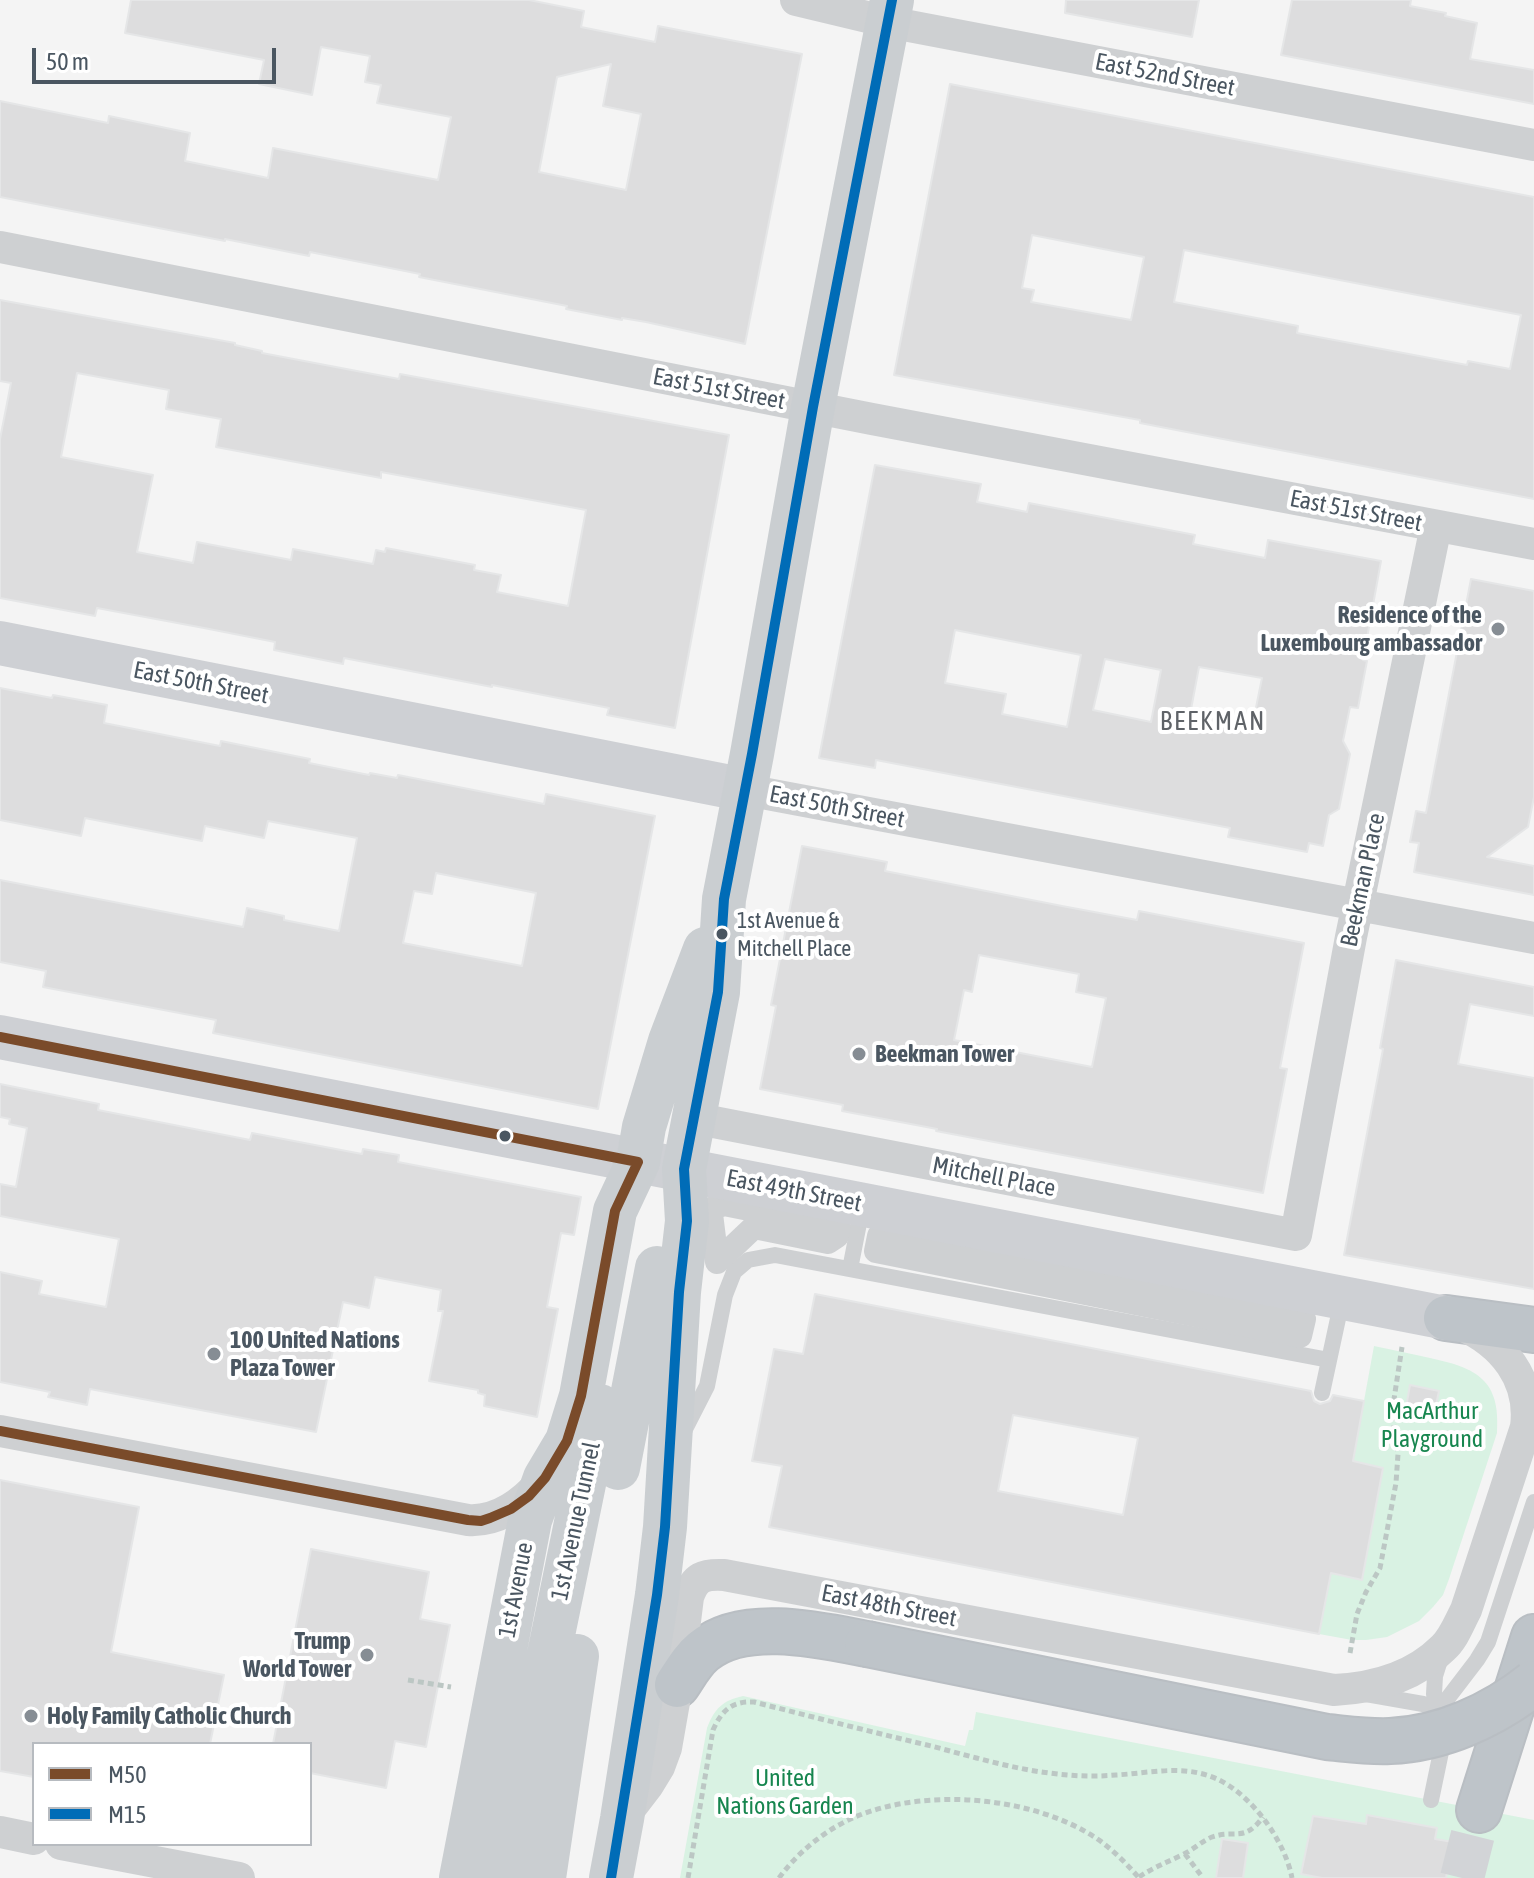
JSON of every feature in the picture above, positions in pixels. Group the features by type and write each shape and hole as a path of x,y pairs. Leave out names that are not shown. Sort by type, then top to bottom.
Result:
{"highway":[{"path":"1446,1318 1534,1330"},
{"path":"677,1685 690,1664 718,1641 738,1635 792,1632 867,1644 1312,1734 1389,1741 1447,1730 1487,1714 1534,1683"},
{"path":"1479,1810 1534,1637"}],"main road":[{"name":"1st Avenue","path":"611,1878 657,1595 665,1527 679,1292 687,1221 684,1169 718,992 724,899 813,407 890,11"},
{"name":"East 50th Street","path":"0,643 746,790"},
{"name":"1st Avenue","path":"461,1878 530,1520 545,1478 567,1441 581,1396 615,1211 638,1162 644,1127 670,1041 724,899"},
{"name":"East 49th Street","path":"0,1037 684,1169 871,1220 1343,1298 1446,1318"},
{"name":"1st Avenue Tunnel","path":"503,1878 590,1462 633,1221 638,1162"},
{"name":"1st Avenue Tunnel","path":"544,1878 576,1661 609,1516 665,1229 684,1169"}],"street":[{"name":"East 52nd Street","path":"796,0 890,11 1534,145"},
{"name":"East 51st Street","path":"0,247 813,407 1534,544"},
{"name":"Beekman Place","path":"1296,1235 1358,906 1436,526"},
{"name":"East 50th Street","path":"746,790 1534,938"},
{"name":"Mitchell Place","path":"693,1118 1296,1235"},
{"path":"724,1204 839,1227 837,1236 828,1242 754,1227 717,1262 711,1214 715,1207 724,1204"},
{"path":"871,1220 1304,1319 1300,1336 876,1251 871,1220"},
{"path":"1445,1647 1456,1631 1474,1588 1526,1427 1528,1412 1523,1386 1497,1347 1484,1335 1446,1318"},
{"path":"0,1431 481,1521 511,1509 529,1496 545,1478"},
{"name":"East 48th Street","path":"622,1819 648,1785 666,1748 692,1586 698,1580 715,1575 1334,1690 1376,1685 1396,1678 1416,1669 1445,1647"},
{"path":"0,1832 32,1839"},
{"path":"71,1846 239,1878"}],"lane":[{"path":"850,1269 871,1220"},
{"path":"669,1462 707,1386 725,1295 734,1272 748,1260 775,1255 1329,1360"},
{"path":"1322,1393 1343,1298"},
{"path":"1438,1711 1488,1642 1534,1502"},
{"path":"1431,1800 1441,1752 1441,1726 1434,1694 1435,1676 1445,1647"},
{"path":"1334,1690 1423,1704 1438,1711"}],"path":[{"path":"1350,1653 1357,1614 1380,1568 1396,1483 1398,1454 1392,1412 1401,1352"},
{"path":"408,1680 451,1687"},
{"path":"688,1878 713,1730 718,1718 727,1709 742,1702 754,1702 1028,1770 1084,1777 1167,1770 1197,1771 1220,1780 1263,1817 1292,1878"},
{"path":"779,1878 789,1864 818,1838 853,1818 886,1807 924,1801 995,1803 1065,1821 1097,1839 1119,1856 1139,1878 1155,1866 1185,1854 1212,1837 1249,1832 1263,1817"},
{"path":"1185,1854 1203,1878"}],"green space":[{"name":"MacArthur Playground","path":"1374,1346 1461,1366 1483,1379 1495,1400 1497,1433 1443,1595 1419,1621 1387,1637 1352,1640 1319,1634 1331,1573 1362,1579 1383,1468 1353,1461"},
{"name":"United Nations Garden","path":"743,1696 965,1746 969,1730 973,1730 976,1712 1534,1820 1534,1878 680,1878 707,1728 720,1706"}],"building":[{"path":"131,0 529,0 584,11 581,27 655,42 658,26 802,54 745,344 646,322 566,309 567,306 310,252 309,256 0,197 0,101 108,123 109,116 190,133 185,161 268,178 273,148 438,180 451,117 377,103 381,85 365,82 370,56 321,47 312,95 259,84 264,60 125,33","holes":["611,64 603,106 641,114 626,190 539,172 557,77"]},
{"path":"1066,0 1199,0 1192,37 1065,13"},
{"path":"1292,0 1411,0 1410,6 1477,23 1470,59 1534,70 1534,104 1281,55"},
{"path":"950,84 1534,197 1534,499 1140,423 1140,420 894,375","holes":["1032,235 1144,257 1131,320 1031,302 1034,290 1022,288","1184,250 1521,315 1510,369 1468,361 1467,365 1297,333 1298,326 1174,302"]},
{"path":"0,300 235,343 262,353 399,379 400,374 729,435 675,728 607,715 609,708 492,685 344,658 343,664 274,650 275,642 204,628 97,608 95,616 0,598 0,439 11,383 0,381","holes":["77,373 169,390 166,409 221,419 216,447 381,478 381,472 586,510 568,606 497,592 501,575 474,570 475,565 386,548 385,552 376,550 373,564 293,549 291,560 197,542 193,563 137,552 153,475 61,457"]},
{"path":"875,465 981,484 977,502 1027,512 1029,503 1195,535 1193,544 1265,558 1268,540 1381,561 1363,660 1367,661 1358,708 1350,707 1343,741 1350,754 1339,809 1329,815 1323,846 1309,843 1307,852 1228,837 1230,828 876,760 875,768 819,758","holes":["955,630 1081,655 1067,727 1002,714 1006,694 945,683","1105,659 1161,670 1151,722 1093,710","1199,667 1262,678 1251,732 1189,720"]},
{"path":"1471,579 1534,591 1534,797 1528,827 1487,857 1534,866 1534,895 1414,872 1419,843 1410,842 1416,811 1426,813"},
{"path":"0,688 107,705 104,723 220,746 221,741 369,775 397,778 398,775 544,804 546,794 655,816 598,1109 213,1033 216,1020 43,987 46,971 0,962 0,880 243,927 247,908 284,916 284,920 339,931 357,838 268,821 264,838 205,826 202,841 85,818 81,836 0,820","holes":["436,873 536,893 522,966 403,943 414,891 432,894"]},
{"path":"802,846 887,862 885,871 1062,906 1137,920 1139,911 1304,943 1280,1068 1287,1069 1263,1193 936,1131 842,1111 843,1105 760,1089 776,1006 771,1005","holes":["979,955 1079,974 1076,992 1106,998 1092,1067 954,1040 964,990 972,992"]},
{"path":"1396,960 1534,987 1534,1016 1470,1004 1458,1064 1534,1078 1534,1289 1344,1255 1383,1049 1380,1048"},
{"path":"0,1084 99,1104 98,1110 250,1140 252,1133 362,1154 363,1149 399,1155 398,1162 581,1197 574,1235 561,1233 547,1307 558,1309 537,1417 484,1406 485,1395 478,1393 478,1390 429,1381 443,1311 438,1311 441,1290 375,1277 369,1308 343,1302 316,1432 90,1389 87,1405 48,1397 50,1392 0,1382 0,1272 42,1281 39,1294 106,1307 119,1239 0,1216 0,1184 16,1187 27,1128 9,1124 10,1119 0,1117"},
{"path":"815,1294 1311,1391 1314,1401 1320,1404 1330,1401 1333,1395 1364,1401 1353,1461 1383,1468 1362,1580 1331,1573 1319,1634 769,1527 782,1466 752,1461 774,1349 803,1354","holes":["1013,1415 1138,1438 1123,1515 998,1491"]},
{"path":"1410,1385 1439,1391 1433,1419 1405,1413"},
{"path":"0,1480 139,1507 111,1652 224,1675 210,1742 32,1742 32,1777 0,1771"},
{"name":"Trump World Tower","path":"311,1549 429,1572 420,1619 450,1625 426,1747 395,1741 386,1788 312,1773 312,1742 273,1742"},
{"path":"1367,1815 1437,1828 1435,1839 1453,1842 1446,1878 1322,1878 1301,1874 1313,1816 1366,1824"},
{"path":"1222,1839 1248,1843 1243,1878 1216,1878"}],"tunnel":[{"path":"1462,1878 1479,1810"}],"transit line":[{"name":"M15","path":"611,1878 657,1595 665,1527 679,1292 687,1221 684,1169 718,992 724,899 813,407 892,0"},
{"name":"M50","path":"0,1037 638,1162 615,1211 581,1396 567,1441 545,1478 529,1496 511,1509 490,1518 468,1520 0,1431"}],"place":[{"name":"Residence of the Luxembourg ambassador","path":"1498,629"},
{"name":"1st Avenue & Mitchell Place","path":"722,934"},
{"name":"Beekman Tower","path":"859,1054"},
{"name":"100 United Nations Plaza Tower","path":"214,1354"},
{"name":"Trump World Tower","path":"367,1655"},
{"name":"Holy Family Catholic Church","path":"31,1716"}],"district":[{"name":"BEEKMAN","path":"1213,722"}]}
